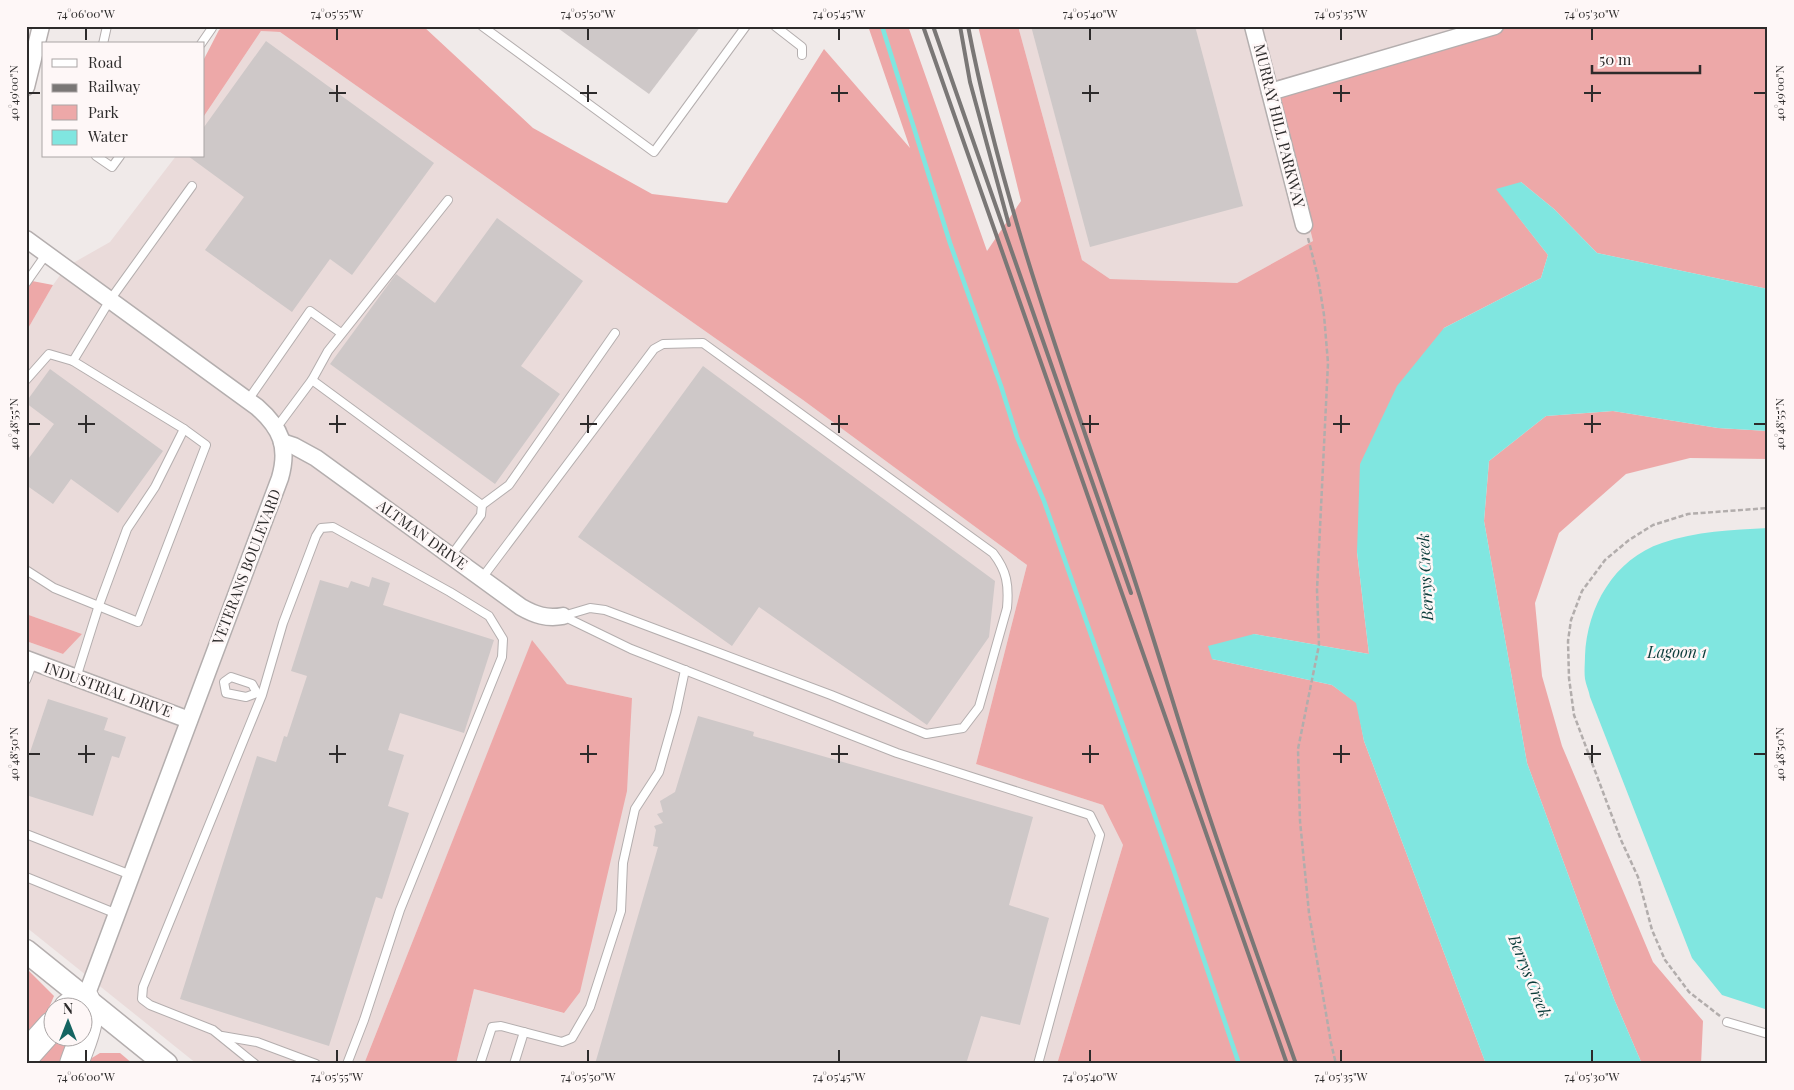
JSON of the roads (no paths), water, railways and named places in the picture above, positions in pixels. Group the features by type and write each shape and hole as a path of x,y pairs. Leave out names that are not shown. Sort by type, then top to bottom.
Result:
{"highway":[{"path":"26,1055 42,1037"},
{"path":"74,1064 79,1048"}],"street":[{"path":"26,86 41,26"},
{"name":"MURRAY HILL PARKWAY","path":"1253,26 1304,225"},
{"path":"1270,92 1495,26"},
{"path":"26,239 248,400 265,414 280,435"},
{"name":"ALTMAN DRIVE","path":"280,435 294,446 316,458 531,613 542,617 553,618 563,616"},
{"name":"VETERANS BOULEVARD","path":"78,998 117,914 280,478 284,461 280,435"},
{"name":"INDUSTRIAL DRIVE","path":"30,661 189,720"},
{"path":"26,951 71,998"},
{"path":"92,1014 166,1064"}],"lane":[{"path":"103,42 107,26"},
{"path":"482,26 654,152 746,26"},
{"path":"775,26 802,47 802,55"},
{"path":"203,42 214,27"},
{"path":"99,158 112,167 119,158"},
{"path":"73,361 110,300 192,186"},
{"path":"280,435 328,351 448,200"},
{"path":"26,283 47,253"},
{"path":"248,400 310,312 341,333"},
{"path":"450,556 481,515 482,505 509,485 615,333"},
{"path":"482,578 654,349 663,344 703,343 993,553 1003,566 1009,593 1007,608 979,707 964,728 926,734 831,695 605,610 590,608 563,616"},
{"path":"26,380 49,354 73,361 184,429 206,445 138,622 54,588 26,570"},
{"path":"312,380 482,505"},
{"path":"76,678 98,606 127,529 154,488 184,429"},
{"path":"255,1064 213,1030 150,1005 142,999 143,988 260,694 283,623 316,536 321,528 334,528 450,592 489,616 503,639 502,657 400,910 364,1020 347,1064"},
{"path":"563,616 631,649 897,753 1090,815 1100,835 1038,1064"},
{"path":"26,680 30,661"},
{"path":"480,1064 492,1028 501,1026 562,1042 572,1038 590,1007 621,911 623,863 635,809 660,772 685,670"},
{"path":"206,675 224,682"},
{"path":"224,682 231,677 252,684 260,694"},
{"path":"224,682 226,693 246,697 260,694"},
{"path":"26,834 131,875"},
{"path":"26,876 117,914"},
{"path":"1727,1022 1768,1034"},
{"path":"514,1064 524,1032"},
{"path":"222,1036 257,1042 316,1064"}],"water":[{"name":"Berrys Creek","path":"1521,182 1554,209 1597,253 1768,289 1768,431 1718,428 1613,411 1546,416 1489,461 1484,521 1527,763 1614,999 1642,1064 1486,1064 1364,741 1356,703 1332,685 1212,659 1208,646 1254,634 1369,654 1357,552 1360,464 1397,386 1444,328 1541,278 1548,255 1496,189"},
{"name":"Lagoon 1","path":"1768,528 1768,1010 1722,995 1692,958 1590,697 1585,679 1585,656 1591,620 1606,587 1617,573 1645,550 1688,536"}],"waterway":[{"path":"882,26 950,243 1001,386 1017,437 1044,501 1171,862 1239,1064"}],"railway":[{"path":"923,26 1287,1064"},
{"path":"933,26 1131,593"},
{"path":"960,26 970,82 1009,225"},
{"path":"968,26 999,162 1039,296 1137,588 1210,820 1296,1064"}]}
